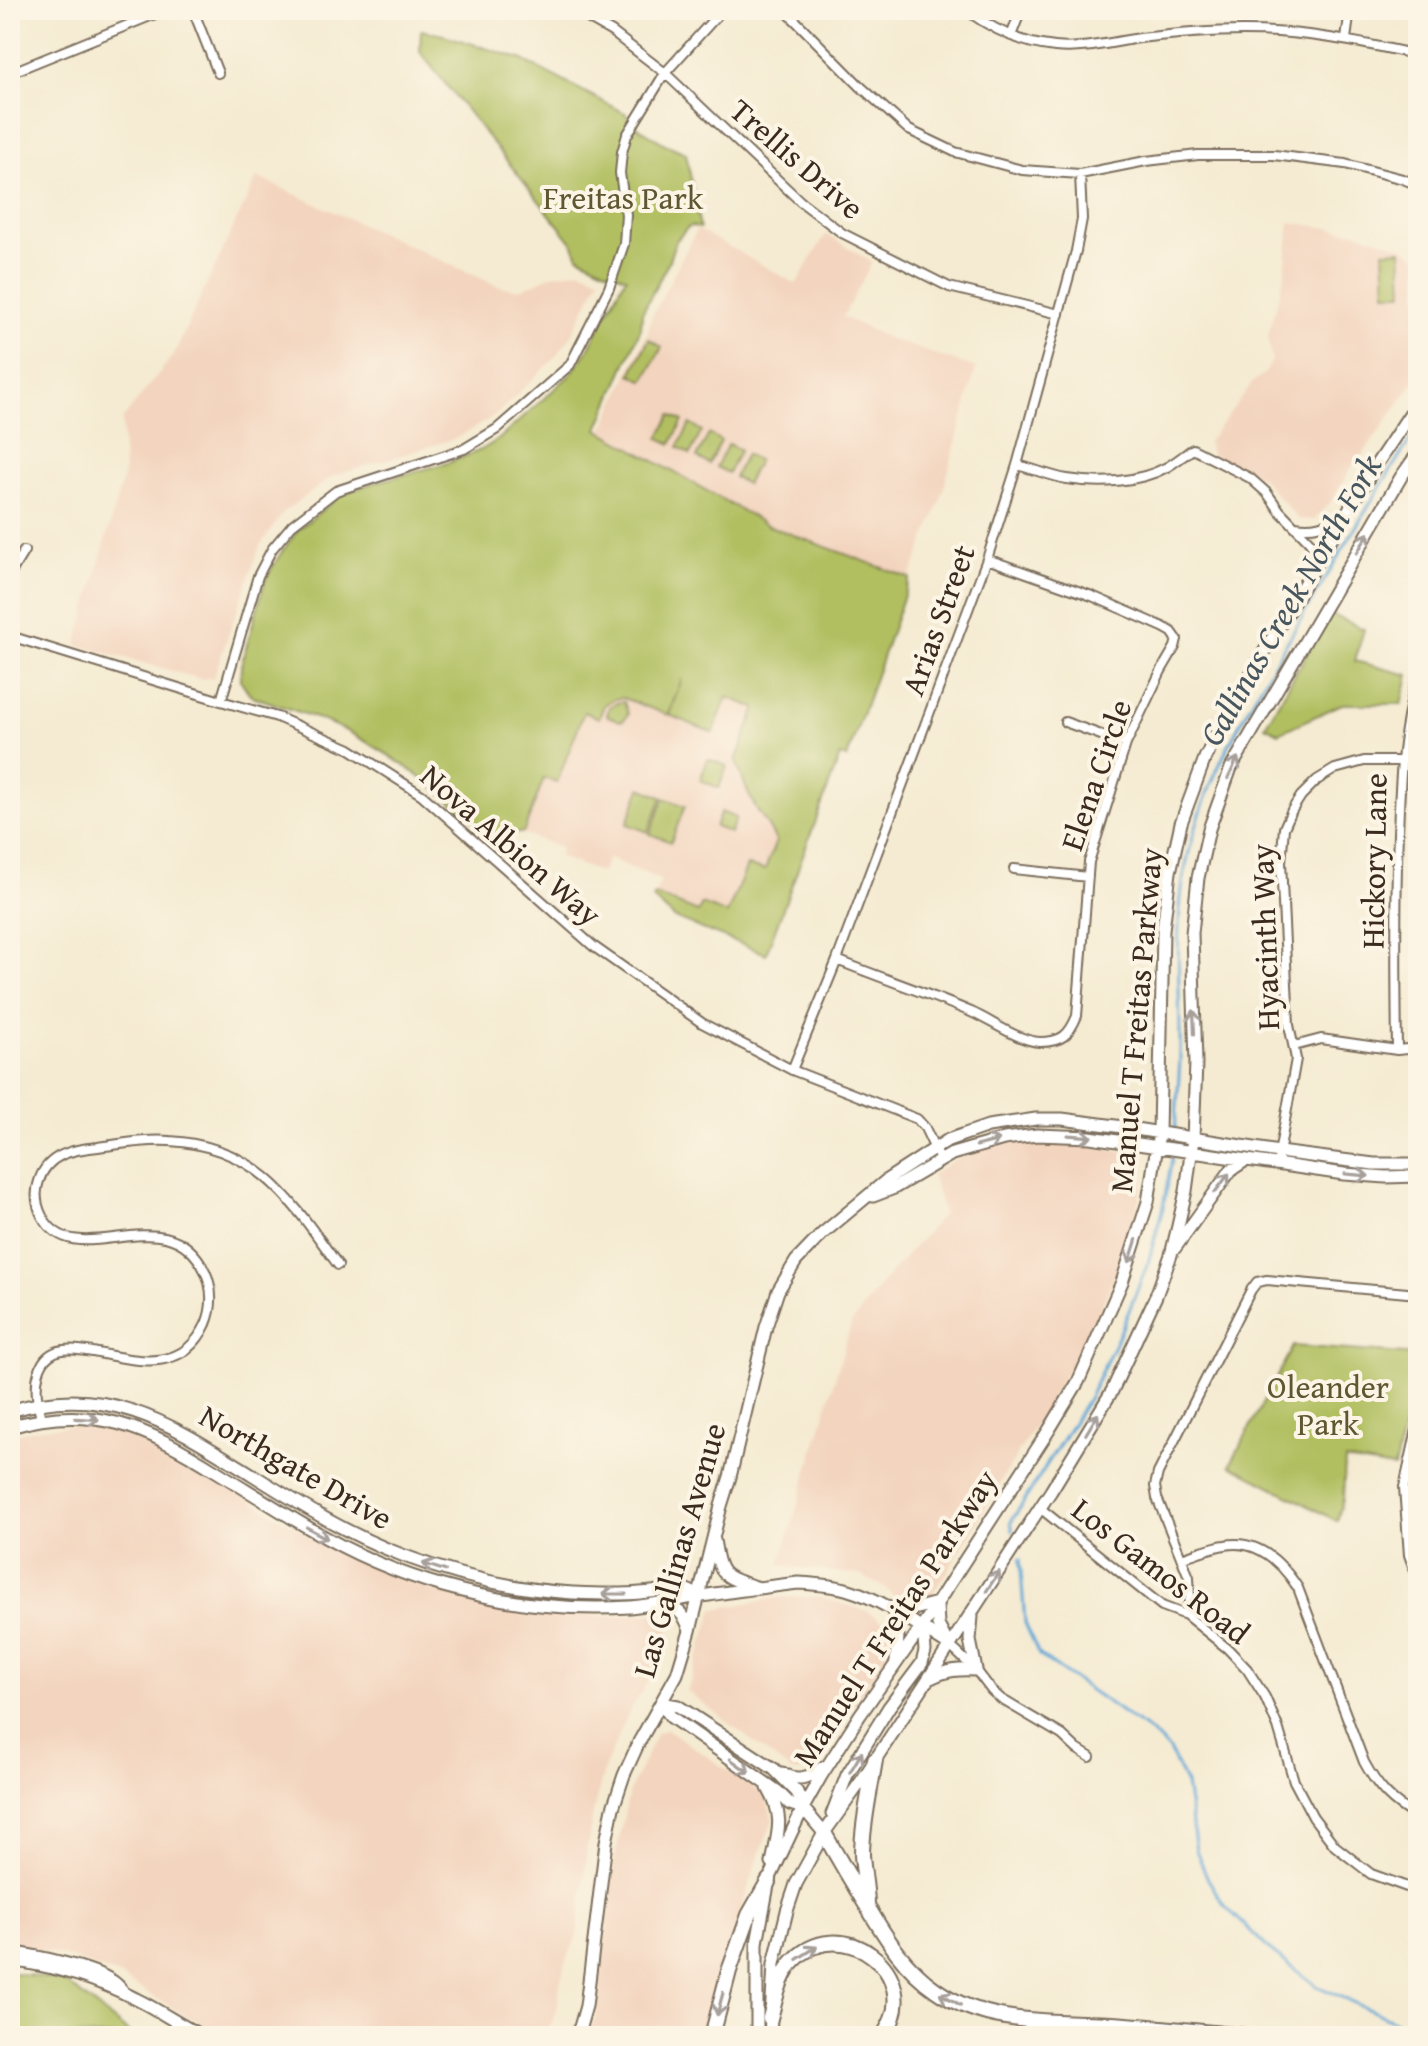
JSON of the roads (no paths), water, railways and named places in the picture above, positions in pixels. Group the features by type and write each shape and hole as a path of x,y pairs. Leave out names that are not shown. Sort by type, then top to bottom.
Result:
{"highway":[{"path":"867,1907 862,1859 875,1760"},
{"path":"824,1833 882,1934 935,1990 969,2008 1026,2020 1245,2036"},
{"path":"712,2036 729,1971 749,1915 769,1880"},
{"path":"770,2018 790,1965 823,1944 846,1943 871,1953 887,1971 894,1985 896,2003 890,2025 883,2036"}],"main road":[{"name":"Manuel T Freitas Parkway","path":"770,2036 774,1964 796,1884 824,1833 1025,1533 1112,1391 1156,1296 1171,1255 1186,1191 1191,1153 1176,1136 1163,930 1170,872 1181,823 1205,758 1223,722 1346,514 1418,402"},
{"name":"Manuel T Freitas Parkway","path":"757,2036 757,1943 769,1880 803,1808 830,1761 1041,1443 1078,1382 1113,1305 1148,1202 1176,1136 1196,1063 1192,933 1198,878 1209,829 1231,768 1418,453"},
{"name":"Las Gallinas Avenue","path":"575,2036 586,2006 613,1808 639,1742 677,1674 778,1291 796,1261 822,1234 865,1199 894,1188 937,1155 948,1140 988,1126 1036,1119 1085,1122 1176,1136 1358,1175 1418,1176"},
{"path":"1036,1119 1037,1135"},
{"name":"Las Gallinas Avenue","path":"937,1155 952,1154 1004,1139 1037,1135 1090,1137 1246,1160 1418,1164"},
{"path":"1171,1255 1231,1170 1246,1160"},
{"name":"Northgate Drive","path":"10,1411 80,1402 103,1404 151,1417 189,1436 361,1538 434,1567 510,1586 550,1591 617,1594 686,1589 699,1596"},
{"name":"Northgate Drive","path":"10,1427 41,1420 80,1418 101,1419 145,1431 181,1449 310,1529 354,1552 442,1586 505,1601 602,1607 662,1603 798,1583 819,1585 850,1590 893,1609 950,1646"},
{"path":"713,1536 723,1573 733,1580 761,1588"},
{"path":"505,1601 510,1586"},
{"path":"662,1603 679,1610 686,1617 690,1631"},
{"path":"896,1663 898,1636 893,1609 937,1603 938,1625 950,1646"},
{"path":"927,1681 941,1672 976,1670 970,1640 973,1611"},
{"path":"774,1769 797,1792 803,1808 824,1833 847,1775 889,1707 922,1663 925,1651 921,1628"},
{"path":"661,1703 671,1717 777,1791 790,1804 803,1808"},
{"path":"661,1703 678,1706 790,1778 813,1776 830,1761"},
{"path":"765,1784 779,1814 769,1880"},
{"path":"10,1952 56,1961 94,1973 113,1981 125,1993"},
{"path":"10,1960 54,1969 125,1993 202,2036"}],"street":[{"path":"10,73 165,10"},
{"path":"193,10 218,73"},
{"name":"Trellis Drive","path":"574,10 612,32 665,73 800,201 842,233 949,287 1059,314"},
{"path":"221,701 258,576 272,549 292,525 336,491 464,449 497,429 570,365 609,288 624,244 626,215 620,173 627,135 665,73 722,10"},
{"path":"785,10 860,86 909,130 955,152 1022,170 1080,174 1198,155 1274,155 1345,164 1418,185"},
{"path":"966,10 1011,36 1053,47 1080,48 1193,32 1301,33 1346,39 1418,55"},
{"path":"1011,36 1021,10"},
{"path":"1346,39 1350,10"},
{"name":"Arias Street","path":"792,1070 837,960 987,559 1017,465 1076,251 1082,219 1080,174"},
{"path":"1017,465 1067,479 1118,480 1144,476 1166,467 1193,449 1250,478 1267,493 1314,549 1317,562"},
{"path":"1295,526 1308,529 1319,527 1346,514"},
{"path":"10,578 24,551"},
{"name":"Elena Circle","path":"837,960 972,1013 1027,1040 1059,1040 1070,1032 1077,1016 1089,862 1126,744 1177,639 1175,634 1163,627 1092,596 987,559"},
{"name":"Nova Albion Way","path":"10,636 286,720 350,749 422,795 593,946 702,1023 792,1070 917,1119 925,1128 937,1155"},
{"name":"Hickory Lane","path":"1397,1050 1395,903 1400,761 1418,675"},
{"path":"1065,722 1126,744"},
{"name":"Hyacinth Way","path":"1278,1159 1296,1059 1289,1025 1282,891 1284,828 1301,796 1317,780 1335,769 1364,761 1400,761"},
{"path":"1014,869 1088,877"},
{"path":"1294,1046 1321,1039 1397,1050 1418,1048"},
{"path":"41,1420 39,1372 52,1354 75,1349 140,1361 164,1360 187,1349 198,1339 211,1308 211,1290 206,1273 197,1258 172,1240 141,1234 75,1240 48,1226 40,1212 36,1195 47,1165 60,1155 74,1149 153,1140 189,1143 223,1152 256,1169 286,1194 338,1265"},
{"path":"1186,1615 1190,1598 1189,1577 1155,1486 1158,1473 1251,1290 1257,1282 1267,1280 1418,1294"},
{"path":"1418,1425 1404,1487 1409,1555 1418,1580"},
{"name":"Los Gamos Road","path":"1040,1508 1162,1606 1186,1615 1228,1649 1247,1669 1265,1697 1278,1727 1294,1781 1313,1817 1335,1846 1371,1874 1418,1891"},
{"path":"1182,1558 1227,1544 1245,1545 1262,1551 1286,1569 1298,1588 1364,1762 1375,1783 1390,1798 1418,1817"},
{"name":"Northgate Drive","path":"950,1646 1001,1699 1062,1735 1090,1757"}],"waterway":[{"name":"Gallinas Creek North Fork","path":"1175,1129 1180,1057 1180,904 1190,848 1211,783 1257,693 1418,428"},
{"name":"Gallinas Creek North Fork","path":"1013,1531 1011,1522 1089,1397 1120,1333 1148,1263 1172,1159"},
{"name":"Gallinas Creek North Fork","path":"1020,1559 1025,1623 1039,1655 1149,1731 1169,1750 1186,1784 1196,1850 1208,1879 1224,1905 1272,1952 1317,1986 1404,2027"}],"park label":[{"name":"Freitas Park","path":"623,198"},
{"name":"Oleander Park","path":"1328,1406"}]}
